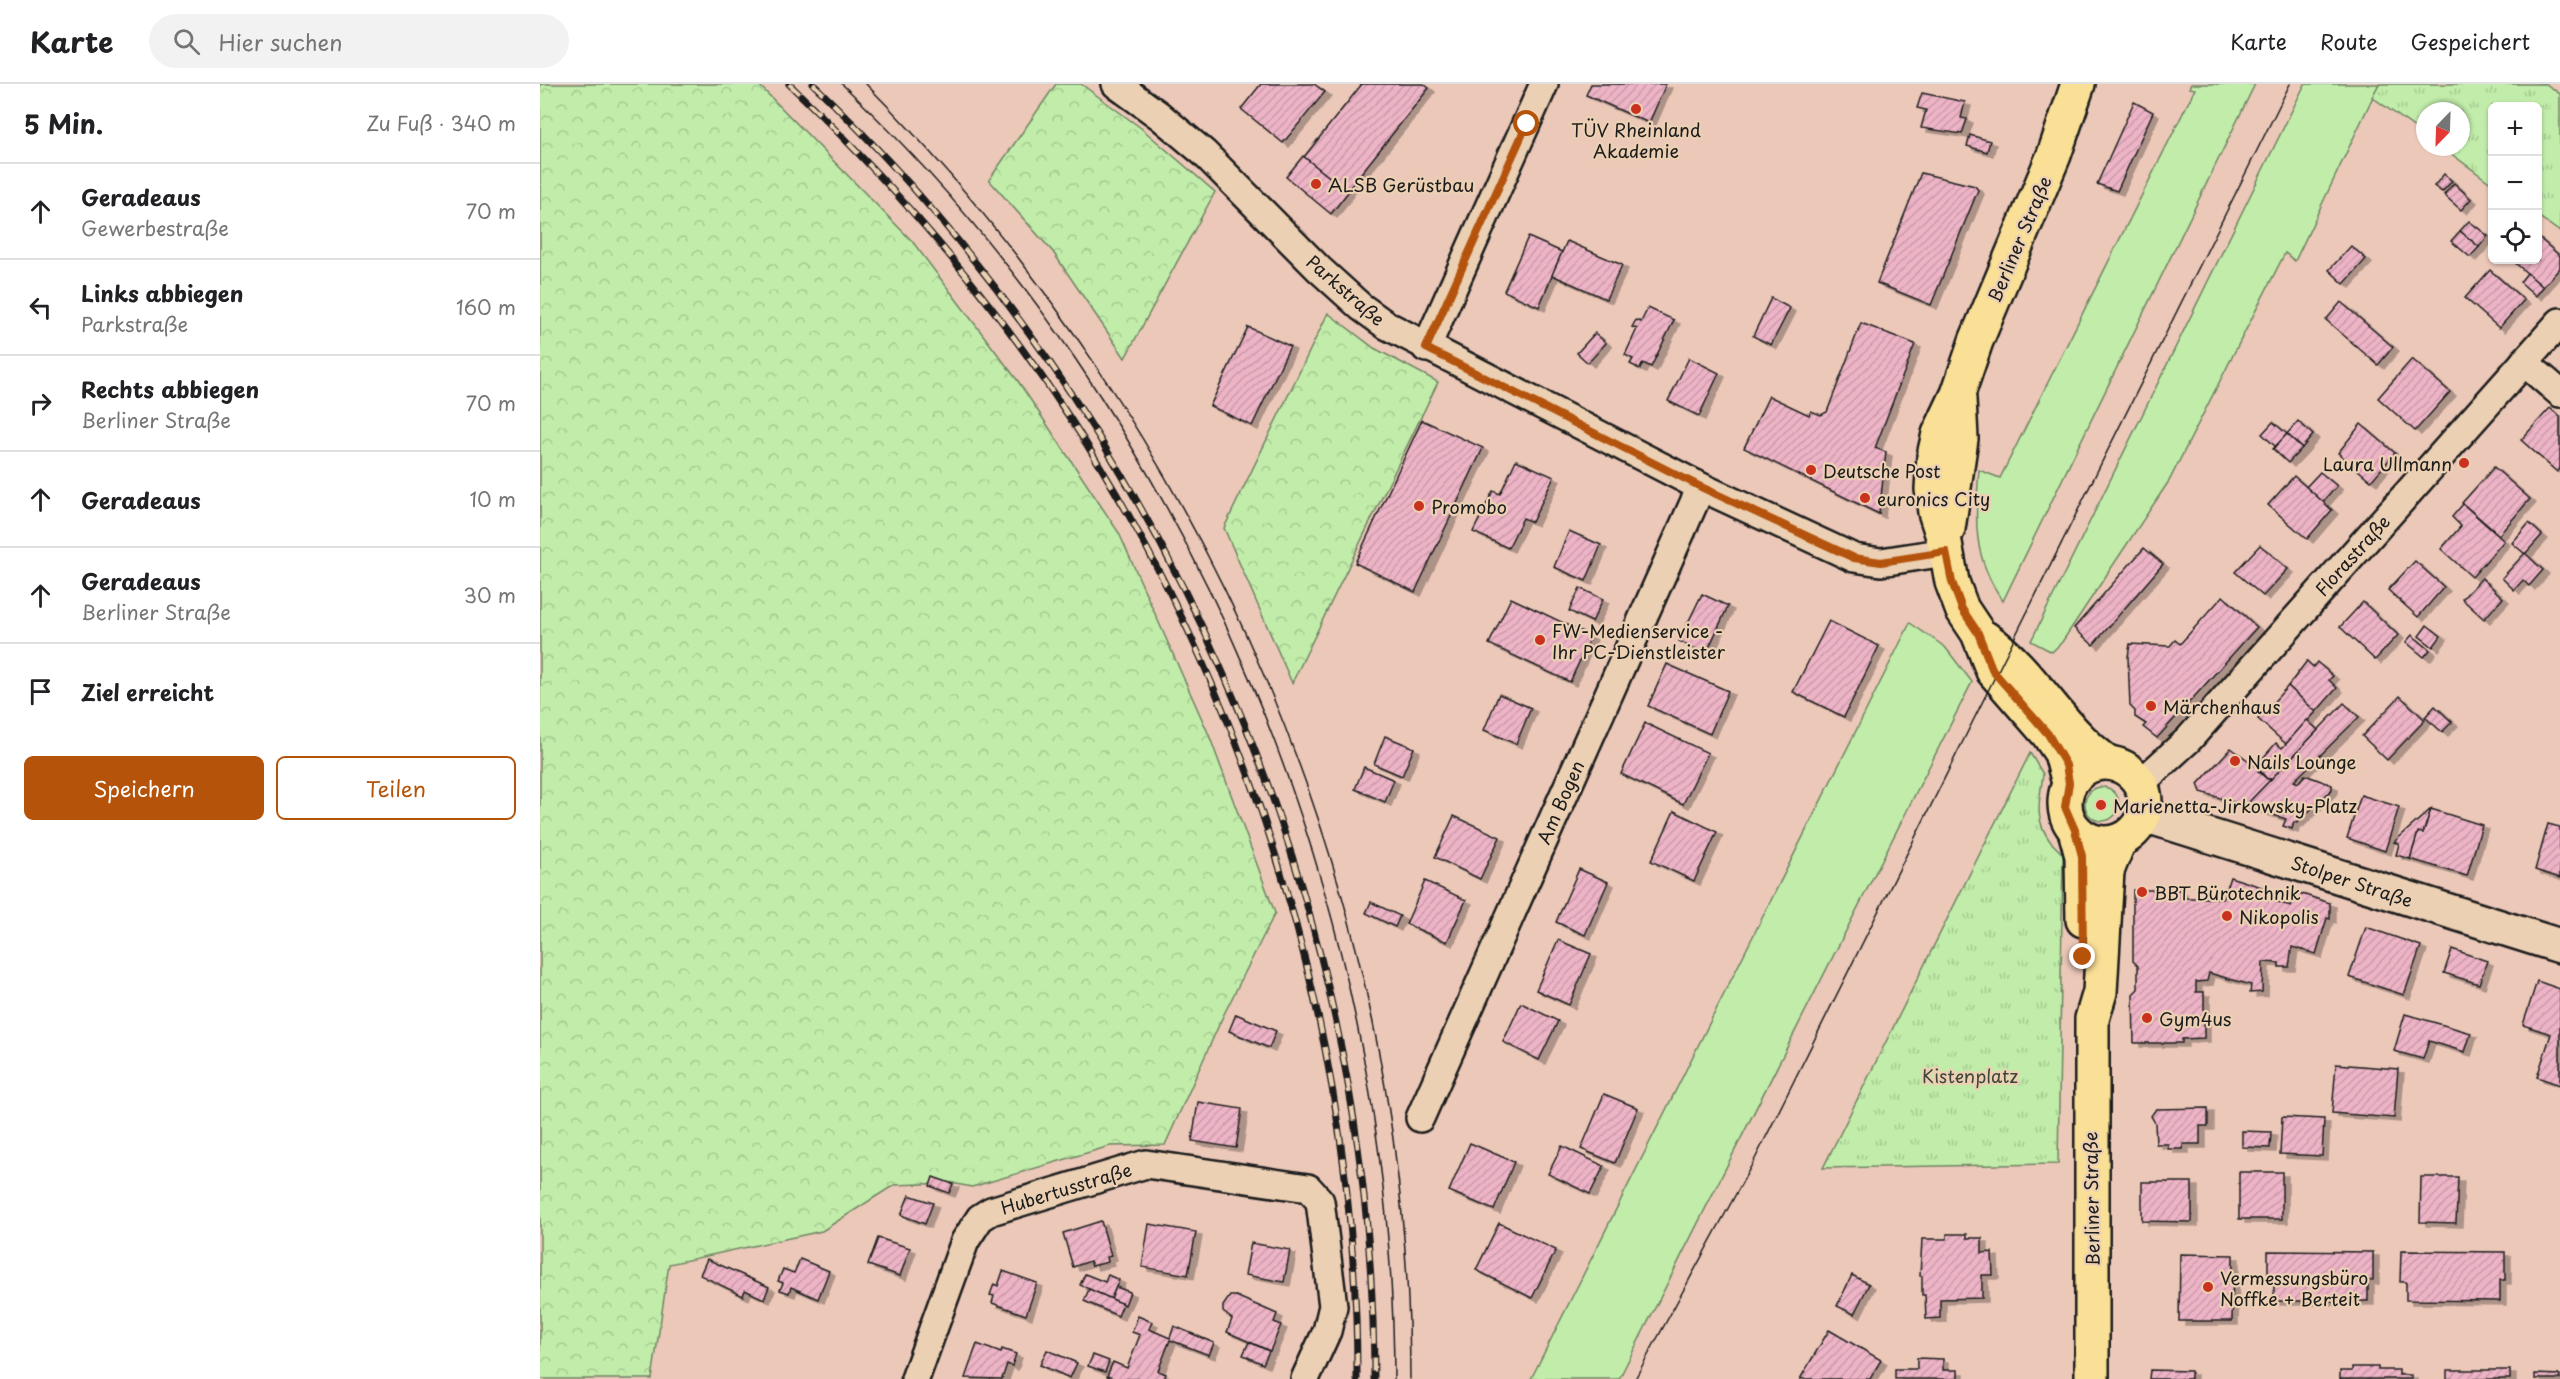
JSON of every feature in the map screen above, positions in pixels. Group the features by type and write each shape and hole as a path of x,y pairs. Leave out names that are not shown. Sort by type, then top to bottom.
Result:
{"main road":[{"name":"Berliner Straße","path":"2069,783 2061,753 1993,671 1978,633 1962,609 1952,582 1945,547 1954,501 1960,450 1958,394 1976,341 2054,155 2078,84"},
{"name":"Berliner Straße","path":"1978,633 2020,669 2091,749 2107,762"},
{"path":"2107,762 2127,768 2142,799 2130,835 2120,841 2110,843 2091,841 2075,830 2065,807 2069,783 2085,767 2107,762"},
{"name":"Stolper Straße","path":"2142,799 2560,946"},
{"name":"Berliner Straße","path":"2075,830 2082,856 2083,992 2092,1019"},
{"name":"Berliner Straße","path":"2092,1379 2092,1019 2100,992 2107,871 2120,841"}],"street":[{"name":"Parkstraße","path":"1116,84 1160,116 1204,153 1319,269 1361,307 1426,348 1701,487 1862,561 1881,562 1945,547"},
{"path":"1426,348 1544,84"},
{"name":"Florastraße","path":"2142,799 2188,740 2560,322"},
{"path":"2524,362 2560,393"},
{"name":"Am Bogen","path":"1420,1118 1701,487"},
{"name":"Hubertusstraße","path":"915,1379 964,1241 980,1218 1002,1206 1146,1164 1308,1188 1320,1202 1333,1306 1327,1331 1305,1379"}],"green space":[{"path":"540,84 758,84 912,241 1018,381 1119,533 1209,735 1275,913 1223,1016 1165,1145 1110,1146 972,1187 951,1183 894,1185 822,1231 669,1264 652,1379 540,1379"},
{"path":"1056,84 1081,84 1141,128 1215,192 1125,358 1053,252 989,180"},
{"path":"2191,84 2255,84 2003,601 1986,569 1978,538 1979,470 2000,478 2195,89 2189,88"},
{"path":"2305,84 2379,84 2295,261 2285,253 2169,481 2062,642 2052,652 2031,641"},
{"path":"2379,84 2546,84 2560,94 2560,232 2542,219 2542,102 2488,102 2488,181 2454,156 2470,156 2470,102 2416,102 2416,129 2372,97"},
{"path":"1328,313 1374,348 1438,382 1292,683 1224,528"},
{"path":"1910,623 1945,647 1972,682 1619,1379 1531,1379"},
{"name":"Kistenplatz","path":"2030,753 2043,774 2039,800 2041,824 2050,841 2063,855 2058,1164 1823,1168"},
{"name":"Marienetta-Jirkowsky-Platz","path":"2102,787 2114,792 2119,804 2114,816 2102,821 2090,816 2085,804 2090,792"}],"building":[{"path":"1261,84 1314,84 1325,92 1283,143 1241,109"},
{"path":"1362,84 1424,84 1429,88 1347,191 1304,157"},
{"name":"TÜV Rheinland Akademie","path":"1591,84 1666,84 1649,123 1586,95"},
{"path":"1922,93 1965,102 1961,118 1967,119 1962,134 1921,128 1926,110 1917,108"},
{"path":"2134,102 2153,112 2117,191 2097,184"},
{"path":"1970,135 1990,141 1987,152 1967,146"},
{"name":"ALSB Gerüstbau","path":"1303,156 1348,192 1331,214 1286,177"},
{"path":"1921,173 1975,186 1978,190 1931,305 1877,283"},
{"path":"2444,174 2452,181 2442,192 2434,186"},
{"path":"2454,183 2471,199 2461,210 2444,195"},
{"path":"2469,221 2488,236 2479,247 2460,231"},
{"path":"2460,231 2479,247 2470,257 2451,241"},
{"path":"1528,237 1562,252 1539,307 1504,291"},
{"path":"2542,240 2560,256 2560,268 2543,287 2516,264 2542,264"},
{"path":"1567,241 1622,265 1606,299 1552,275"},
{"path":"2351,246 2366,259 2344,284 2329,270"},
{"path":"2490,270 2524,300 2499,328 2465,298"},
{"path":"2527,273 2543,287 2536,296 2520,282"},
{"path":"1771,298 1790,308 1771,345 1753,336"},
{"path":"2341,302 2393,347 2378,365 2326,320"},
{"path":"1648,308 1674,320 1651,367 1643,363 1640,369 1630,364 1633,359 1625,355 1637,329 1632,327 1636,320 1641,322"},
{"path":"1861,323 1915,344 1875,448 1886,452 1879,514 1744,448 1769,396 1809,415 1811,411 1821,415 1827,412"},
{"path":"1248,327 1290,346 1252,426 1210,406"},
{"path":"1595,333 1606,343 1588,363 1577,353"},
{"path":"1689,358 1719,373 1699,416 1668,401"},
{"path":"2412,359 2450,392 2415,431 2378,398"},
{"path":"2550,408 2560,417 2560,469 2557,472 2521,440"},
{"name":"Promobo","path":"1422,420 1483,448 1415,592 1355,563"},
{"path":"2298,421 2313,435 2302,448 2287,434"},
{"path":"2273,422 2287,434 2276,447 2262,434"},
{"path":"2361,424 2395,453 2371,481 2338,453"},
{"path":"2287,434 2302,448 2288,463 2273,449"},
{"path":"1516,460 1554,477 1532,522 1523,518 1508,548 1473,532 1493,491 1500,494"},
{"path":"2494,467 2530,499 2499,535 2462,503"},
{"path":"2320,472 2337,486 2323,502 2306,487"},
{"path":"2294,476 2332,510 2307,539 2268,505"},
{"path":"2463,504 2504,541 2472,577 2441,549 2461,526 2452,517"},
{"path":"2529,523 2542,535 2525,554 2512,543"},
{"path":"1569,531 1601,545 1586,581 1554,567"},
{"path":"2260,545 2288,569 2263,596 2235,572"},
{"path":"2144,548 2163,564 2093,645 2074,628"},
{"path":"2525,553 2543,570 2529,586 2523,580 2514,590 2502,578"},
{"path":"2415,561 2444,587 2418,617 2388,590"},
{"path":"2482,578 2503,598 2484,619 2462,599"},
{"path":"1580,588 1603,599 1592,622 1569,611"},
{"path":"1702,594 1728,606 1706,654 1679,641"},
{"path":"2223,596 2257,627 2157,738 2143,727 2146,724 2135,717 2135,711 2130,706 2128,657 2130,644 2170,646 2175,640 2180,644"},
{"name":"FW-Medienservice - Ihr PC-Dienstleister","path":"1511,598 1591,636 1570,682 1489,644"},
{"path":"2363,602 2398,635 2375,660 2340,627"},
{"path":"1829,621 1879,646 1844,717 1793,692"},
{"path":"2427,625 2441,636 2433,647 2419,636"},
{"path":"2412,635 2430,650 2424,657 2406,642"},
{"path":"2307,661 2313,667 2317,662 2333,676 2329,680 2337,688 2316,712 2288,686"},
{"path":"1667,664 1728,691 1710,734 1648,706"},
{"path":"2288,686 2316,712 2286,744 2258,719"},
{"path":"1499,694 1531,708 1516,744 1484,730"},
{"path":"2400,696 2425,720 2387,760 2362,736"},
{"path":"2344,703 2359,717 2294,781 2298,783 2305,775 2332,785 2332,789 2297,823 2294,822 2292,829 2283,826 2286,819 2245,806"},
{"path":"2435,706 2452,722 2442,732 2425,717"},
{"path":"2307,720 2318,730 2271,779 2267,779 2257,767 2263,758 2276,743 2282,748"},
{"path":"1645,723 1708,753 1683,804 1621,774"},
{"path":"1385,736 1414,748 1402,776 1374,764"},
{"path":"2231,748 2260,769 2258,771 2267,779 2271,779 2245,806 2201,792 2198,784"},
{"path":"1364,767 1394,780 1385,802 1355,789"},
{"path":"2361,795 2399,807 2385,851 2347,838"},
{"path":"2431,809 2482,825 2467,876 2410,859 2418,832 2423,833"},
{"path":"2431,809 2423,833 2418,832 2410,859 2396,855 2399,844 2394,842"},
{"path":"1674,811 1717,832 1694,881 1651,861"},
{"path":"1454,816 1500,837 1480,879 1435,857"},
{"path":"2548,824 2560,827 2560,878 2535,870"},
{"path":"1579,869 1608,882 1585,935 1556,922"},
{"path":"2230,877 2274,891 2271,900 2291,906 2296,892 2330,903 2330,919 2327,918 2316,954 2292,947 2289,967 2279,967 2279,963 2263,962 2262,992 2250,993 2251,985 2209,973 2207,981 2196,982 2196,992 2204,992 2204,1038 2182,1039 2182,1043 2134,1043 2133,994 2138,989 2138,966 2133,961 2133,890 2181,890 2181,898 2223,898"},
{"path":"1425,881 1466,900 1447,942 1406,924"},
{"path":"1371,902 1400,916 1395,927 1366,913"},
{"path":"2366,927 2421,946 2404,995 2349,977"},
{"path":"1558,940 1591,954 1569,1005 1536,990"},
{"path":"2452,949 2487,961 2479,984 2444,973"},
{"path":"2537,981 2560,989 2560,1085 2537,1077 2551,1034 2523,1025"},
{"path":"1521,1003 1558,1021 1539,1060 1503,1042"},
{"path":"1236,1014 1276,1031 1269,1048 1229,1031"},
{"path":"2405,1014 2471,1033 2465,1052 2429,1041 2423,1059 2394,1051"},
{"path":"2336,1064 2398,1069 2394,1118 2332,1113"},
{"path":"1604,1094 1638,1108 1615,1163 1581,1149"},
{"path":"1198,1102 1242,1109 1236,1148 1192,1141"},
{"path":"2208,1108 2208,1126 2200,1126 2200,1144 2183,1144 2183,1149 2168,1149 2168,1144 2156,1144 2155,1123 2151,1116 2156,1109"},
{"path":"2282,1117 2324,1119 2322,1156 2280,1154"},
{"path":"2242,1131 2271,1132 2270,1148 2242,1147"},
{"path":"1470,1143 1514,1162 1494,1210 1449,1191"},
{"path":"1562,1146 1604,1166 1590,1194 1548,1174"},
{"path":"2239,1172 2282,1172 2282,1219 2239,1219"},
{"path":"933,1177 953,1184 949,1193 930,1186"},
{"path":"2421,1177 2458,1177 2456,1223 2420,1222"},
{"path":"2142,1182 2192,1182 2192,1222 2142,1221"},
{"path":"909,1195 933,1203 925,1224 901,1215"},
{"path":"1101,1221 1111,1256 1107,1257 1108,1262 1092,1266 1090,1261 1073,1267 1063,1233"},
{"path":"1499,1223 1556,1250 1532,1298 1476,1270"},
{"path":"1149,1224 1196,1232 1188,1275 1142,1267"},
{"path":"1947,1234 1967,1234 1967,1238 1982,1238 1982,1253 1992,1252 1993,1275 1982,1275 1982,1298 1940,1299 1940,1318 1926,1319 1925,1295 1922,1295 1922,1276 1920,1276 1922,1239 1947,1239"},
{"path":"878,1238 910,1248 900,1276 868,1265"},
{"path":"1251,1243 1290,1250 1284,1282 1245,1275"},
{"path":"2268,1251 2373,1252 2373,1280 2368,1281 2368,1301 2274,1301 2274,1282 2268,1282"},
{"path":"2401,1251 2505,1252 2505,1280 2500,1280 2500,1301 2406,1300 2406,1282 2400,1282"},
{"path":"2180,1254 2233,1255 2232,1321 2179,1321"},
{"path":"707,1259 769,1287 764,1299 745,1290 743,1296 700,1275"},
{"path":"800,1259 829,1271 818,1299 791,1287 789,1293 780,1290 783,1283 778,1281 783,1269 794,1273"},
{"path":"1003,1271 1037,1283 1026,1315 992,1303 994,1296 990,1295 994,1284 998,1286"},
{"path":"1085,1274 1105,1282 1108,1275 1119,1280 1111,1299 1080,1285"},
{"path":"1852,1275 1869,1284 1854,1314 1837,1306"},
{"path":"1116,1287 1130,1292 1125,1305 1111,1299"},
{"path":"1089,1289 1123,1304 1118,1316 1084,1301"},
{"path":"1230,1296 1236,1296 1277,1314 1274,1322 1281,1325 1270,1351 1227,1332 1232,1319 1223,1312 1223,1306"},
{"path":"1138,1316 1152,1322 1149,1329 1170,1338 1174,1326 1214,1343 1209,1355 1170,1340 1158,1371 1166,1374 1164,1379 1115,1379 1107,1376 1113,1362 1127,1368 1140,1335 1132,1332"},
{"path":"1829,1330 1881,1360 1870,1379 1800,1379"},
{"path":"1249,1342 1269,1351 1263,1364 1243,1355"},
{"path":"977,1344 1001,1353 1002,1349 1016,1354 1012,1366 1007,1364 1002,1379 965,1378"},
{"path":"1047,1350 1077,1363 1070,1378 1040,1365"},
{"path":"1093,1355 1109,1361 1105,1372 1088,1366"},
{"path":"1917,1358 1943,1359 1943,1370 1958,1370 1958,1379 1895,1379 1895,1369 1917,1369"},
{"path":"2352,1367 2399,1370 2399,1375 2411,1375 2411,1379 2340,1379 2340,1371 2352,1371"},
{"path":"2150,1370 2191,1371 2191,1379 2149,1379"},
{"path":"2447,1370 2510,1370 2510,1379 2447,1379"},
{"path":"2535,1374 2560,1375 2560,1379 2535,1379"}],"tram line":[{"path":"842,84 966,215 1075,358 1169,512 1248,676 1311,846 1356,1021 1384,1199 1394,1379"},
{"path":"866,84 987,218 1094,363 1187,517 1265,678 1327,846 1372,1020 1400,1198 1410,1379"},
{"path":"1635,1379 1755,1159 2290,84"}],"railway":[{"path":"789,84 919,219 990,306 1073,423 1146,547 1209,677 1262,812 1303,951 1333,1093 1351,1236 1357,1379"},
{"path":"813,84 937,216 1047,359 1143,513 1224,675 1288,844 1335,1019 1364,1198 1374,1379"}],"place":[{"name":"TÜV Rheinland Akademie","path":"1636,109"},
{"name":"ALSB Gerüstbau","path":"1316,184"},
{"name":"Laura Ullmann","path":"2464,463"},
{"name":"Deutsche Post","path":"1811,470"},
{"name":"euronics City","path":"1865,498"},
{"name":"Promobo","path":"1419,506"},
{"name":"FW-Medienservice - Ihr PC-Dienstleister","path":"1540,640"},
{"name":"Märchenhaus","path":"2151,706"},
{"name":"Nails Lounge","path":"2235,761"},
{"name":"Marienetta-Jirkowsky-Platz","path":"2101,805"},
{"name":"BBT Bürotechnik","path":"2142,892"},
{"name":"Nikopolis","path":"2227,916"},
{"name":"Gym4us","path":"2147,1018"},
{"name":"Vermessungsbüro Noffke + Berteit","path":"2208,1287"}],"route":[{"path":"1527,124 1426,348 1701,487 1854,558 1881,562 1946,552 1952,582 1962,609 1978,633 1993,671 2019,704 2048,734 2066,765 2069,783 2065,795 2065,807 2068,820 2075,830 2082,856 2083,957"}]}
